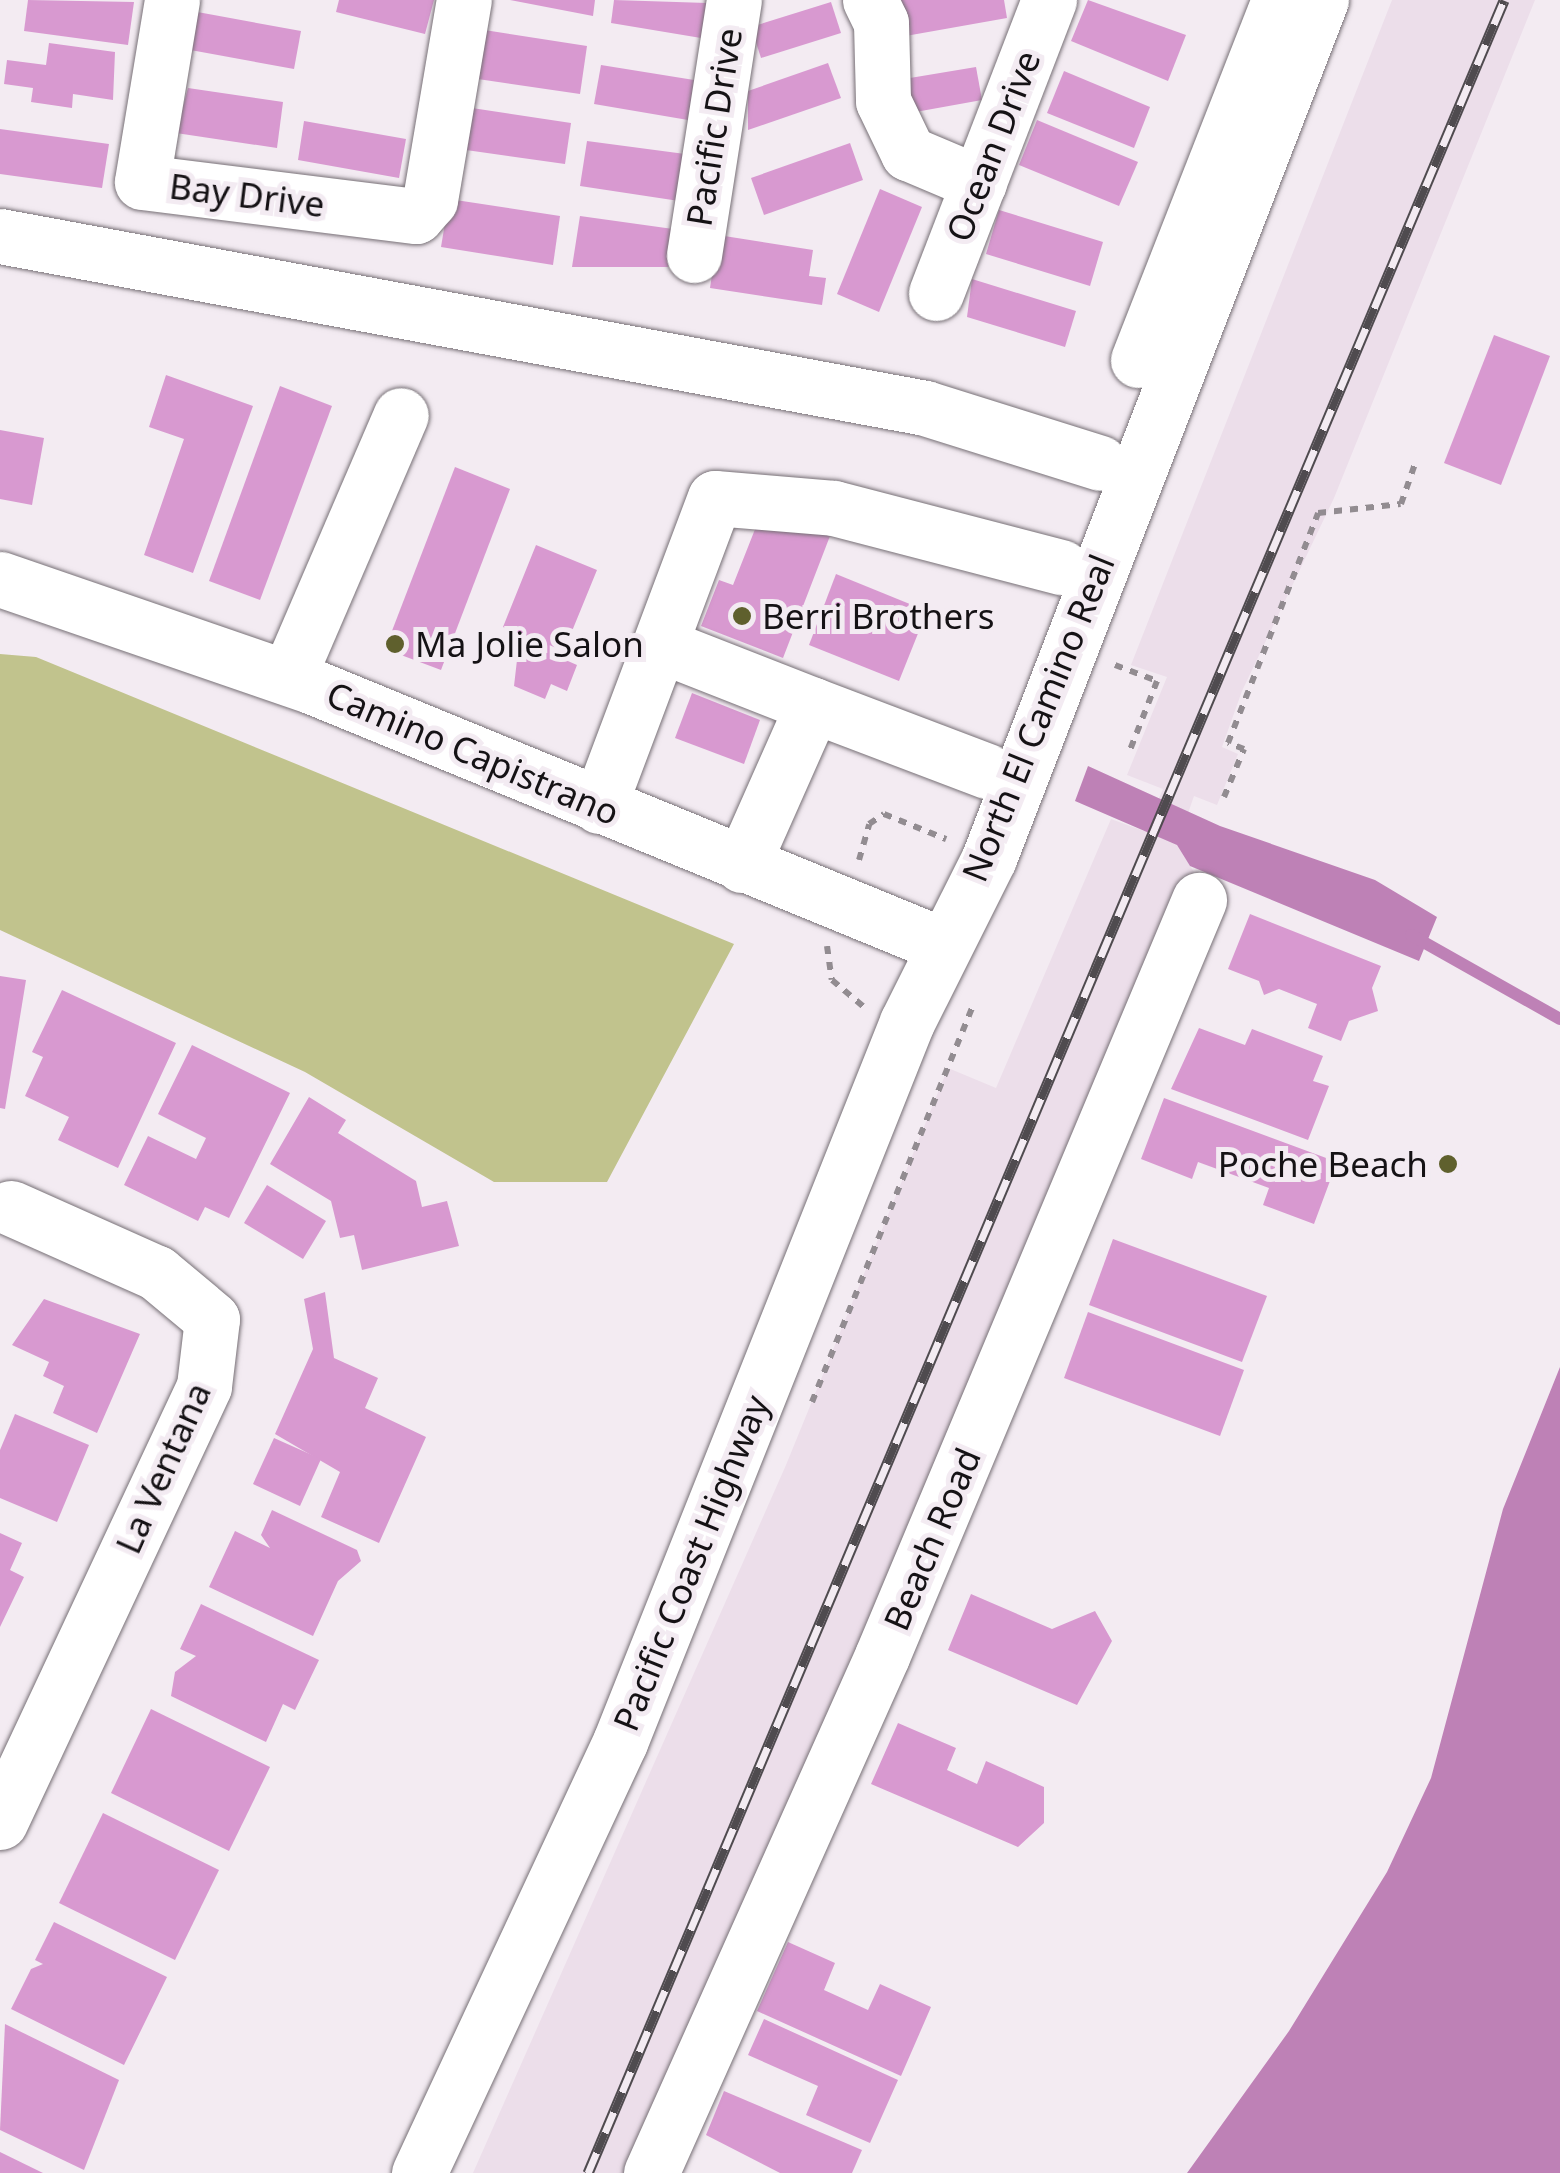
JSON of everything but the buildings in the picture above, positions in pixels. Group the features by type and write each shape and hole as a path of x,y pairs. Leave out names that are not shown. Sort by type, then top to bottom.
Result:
{"main road":[{"name":"Bay Drive","path":"172,0 142,182 416,216 430,200 464,0"},
{"name":"Pacific Drive","path":"694,254 734,0"},
{"path":"870,0 880,23 882,101 908,152 979,183"},
{"name":"Ocean Drive","path":"936,293 1049,0"},
{"name":"North El Camino Real","path":"940,944 959,846 1100,463 1279,0"},
{"name":"North El Camino Real","path":"940,944 990,858 1321,0"},
{"path":"0,236 925,408 1100,463"},
{"path":"288,677 400,415"},
{"path":"598,806 715,498 834,508 1061,568"},
{"name":"Camino Capistrano","path":"0,579 288,677 940,944"},
{"path":"660,645 987,771"},
{"path":"742,865 813,705"},
{"name":"Beach Road","path":"651,2173 882,1656 1200,900"},
{"name":"Pacific Coast Highway","path":"419,2173 620,1742 940,944"},
{"name":"La Ventana","path":"0,1822 204,1386 212,1319 157,1273 11,1208"}],"path":[{"path":"1224,797 1244,750 1228,743 1318,513 1401,504 1416,461"},
{"path":"1108,663 1157,681 1128,754"},
{"path":"859,862 869,824 884,814 922,828"},
{"path":"825,951 839,990 863,1007"},
{"path":"948,1068 959,1043"}],"shaded area":[{"path":"1392,0 1535,0 1334,498 1242,691 1222,747 1238,754 1217,805 1194,796 1177,845 1199,880 1183,876 843,1690 630,2173 473,2173 786,1465 948,1068 996,1088 1111,819 1144,831 1163,789 1127,775 1167,677 1131,665"},
{"path":"1088,766 1220,826 1375,880 1437,917 1419,961 1190,866 1177,845 1075,801"},
{"path":"1560,1367 1560,2173 1187,2173 1289,2031 1387,1872 1431,1778 1503,1509"}],"green space":[{"path":"0,654 36,657 734,944 607,1182 494,1182 305,1072 0,930"}],"waterway":[{"path":"1411,935 1560,1019"}],"railway":[{"path":"588,2173 1504,0"}],"place":[{"name":"Berri Brothers","path":"742,616"},
{"name":"Ma Jolie Salon","path":"395,644"},
{"name":"Poche Beach","path":"1448,1164"}]}
